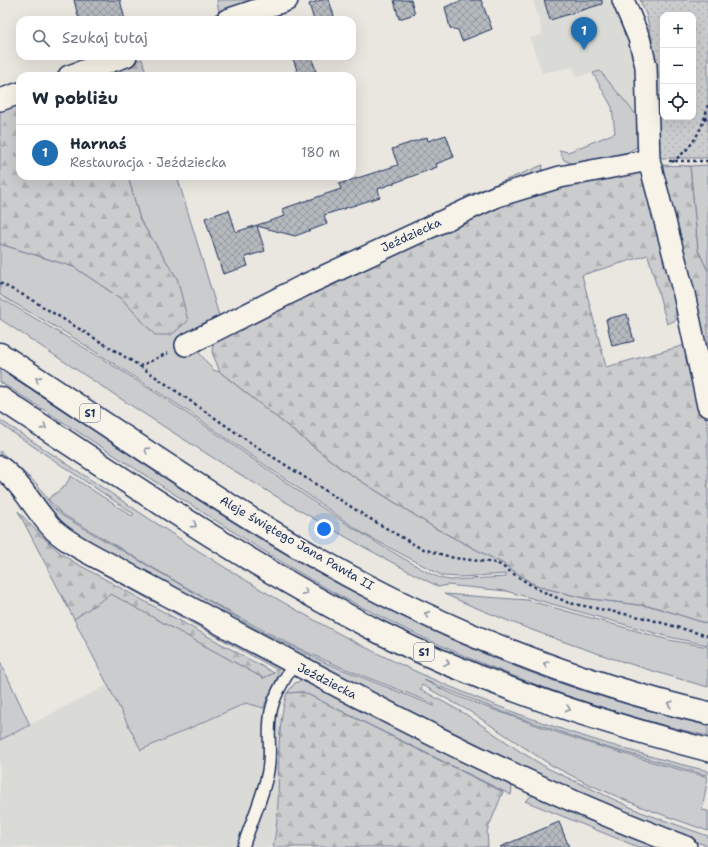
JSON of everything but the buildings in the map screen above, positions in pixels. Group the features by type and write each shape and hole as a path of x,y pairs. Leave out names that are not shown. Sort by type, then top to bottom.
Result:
{"highway":[{"name":"Aleje świętego Jana Pawła II","path":"0,354 248,517 326,563 396,600 478,637 585,678 631,693 708,713"},
{"name":"S1","path":"0,398 229,548 382,633 459,668 571,711 621,727 708,750"}],"street":[{"path":"239,16 287,0"},
{"path":"623,0 639,38 646,66 649,160 684,294 708,406"},
{"path":"80,72 115,60"},
{"path":"0,100 16,94"},
{"name":"Jeździecka","path":"186,345 303,286 497,196 560,177 649,160"},
{"name":"Jeździecka","path":"0,467 24,489 39,512 55,531 126,573 470,755 553,793 686,847"}],"lane":[{"path":"243,847 263,792 268,770 269,723 272,708 276,697 294,663"}],"path":[{"path":"672,162 684,154 693,143 706,117 708,105"},
{"path":"706,117 708,122"},
{"path":"649,160 672,162 708,161"},
{"path":"0,283 27,297 140,366 251,443 367,517 420,548 454,558 497,563 537,590 569,603 645,618 708,636"},
{"path":"140,366 186,345"}],"shaded area":[{"path":"533,0 614,0 638,61 638,117 600,71 576,77 573,67 542,73 530,38 543,34"},
{"path":"108,685 141,750 246,703 281,713 276,834 273,847 0,847 0,740"}],"green space":[{"path":"217,0 254,0 221,16 215,14 219,13"},
{"path":"640,0 708,0 708,158 657,158 652,38 646,14"},
{"path":"142,60 146,72 104,72"},
{"path":"600,71 638,117 641,139 637,147 628,152 581,164 573,164 564,160 559,150 568,152 615,133 612,107 593,73"},
{"path":"16,101 16,180 129,180 140,220 177,278 188,321 171,335 155,335 123,300 74,267 0,244 0,107"},
{"path":"543,165 542,172 469,201 464,197"},
{"path":"659,165 690,166 698,250 708,271 708,383"},
{"path":"708,165 708,271 698,250 690,166"},
{"path":"636,167 646,174 682,313 676,320 667,324 648,255 582,275 606,367 689,344 708,426 708,624 655,607 584,598 536,586 502,563 435,528 339,467 220,372 212,352 214,336 500,200"},
{"path":"129,180 178,180 220,319 175,345 181,354 189,350 197,350 213,370 220,372 339,467 435,528 502,563 536,586 584,598 655,607 708,624 708,645 669,637 506,591 447,585 439,587 326,526 271,493 161,425 0,319 0,298 140,382 212,430 345,523 431,574 450,580 506,577 506,574 460,577 443,576 364,534 186,410 66,333 0,295 0,244 74,267 123,300 155,335 177,278 140,220"},
{"path":"0,369 211,508 254,535 342,586 446,637 527,671 592,694 708,726 708,736 659,724 564,695 470,658 379,616 335,593 278,560 0,382"},
{"path":"0,420 223,567 300,612 397,663 498,706 550,725 602,742 708,771 708,774 706,775 598,745 503,712 424,680 468,700 562,734 634,757 708,777 702,810 708,811 708,831 644,808 586,783 551,765 469,711 422,685 420,689 467,715 521,752 549,769 641,812 708,836 708,846 655,827 440,732 77,535 65,527 0,459 0,451 38,485 51,505 61,515 255,628 326,663 434,706 434,704 345,669 292,645 205,598 62,514 48,499 65,486 71,476 132,516 134,514 0,424"},
{"path":"25,505 277,666 278,671 276,681 264,708 246,703 141,750 74,619 111,593 263,678 274,673 276,669 72,557 39,528 22,508"},
{"path":"18,511 44,538 72,561 274,673 263,678 111,594 74,619"},
{"path":"444,594 527,600 669,640 708,647 708,687 607,657 541,634"},
{"path":"0,661 30,725 0,740"},
{"path":"302,680 509,781 512,788 511,795 303,692 287,693 295,683"},
{"path":"303,692 503,792 487,831 488,847 273,847 278,808 279,750 283,712 287,693"},
{"path":"534,794 661,847 638,847 525,801"}],"place":[{"name":"Harnaś","path":"584,50"}]}
